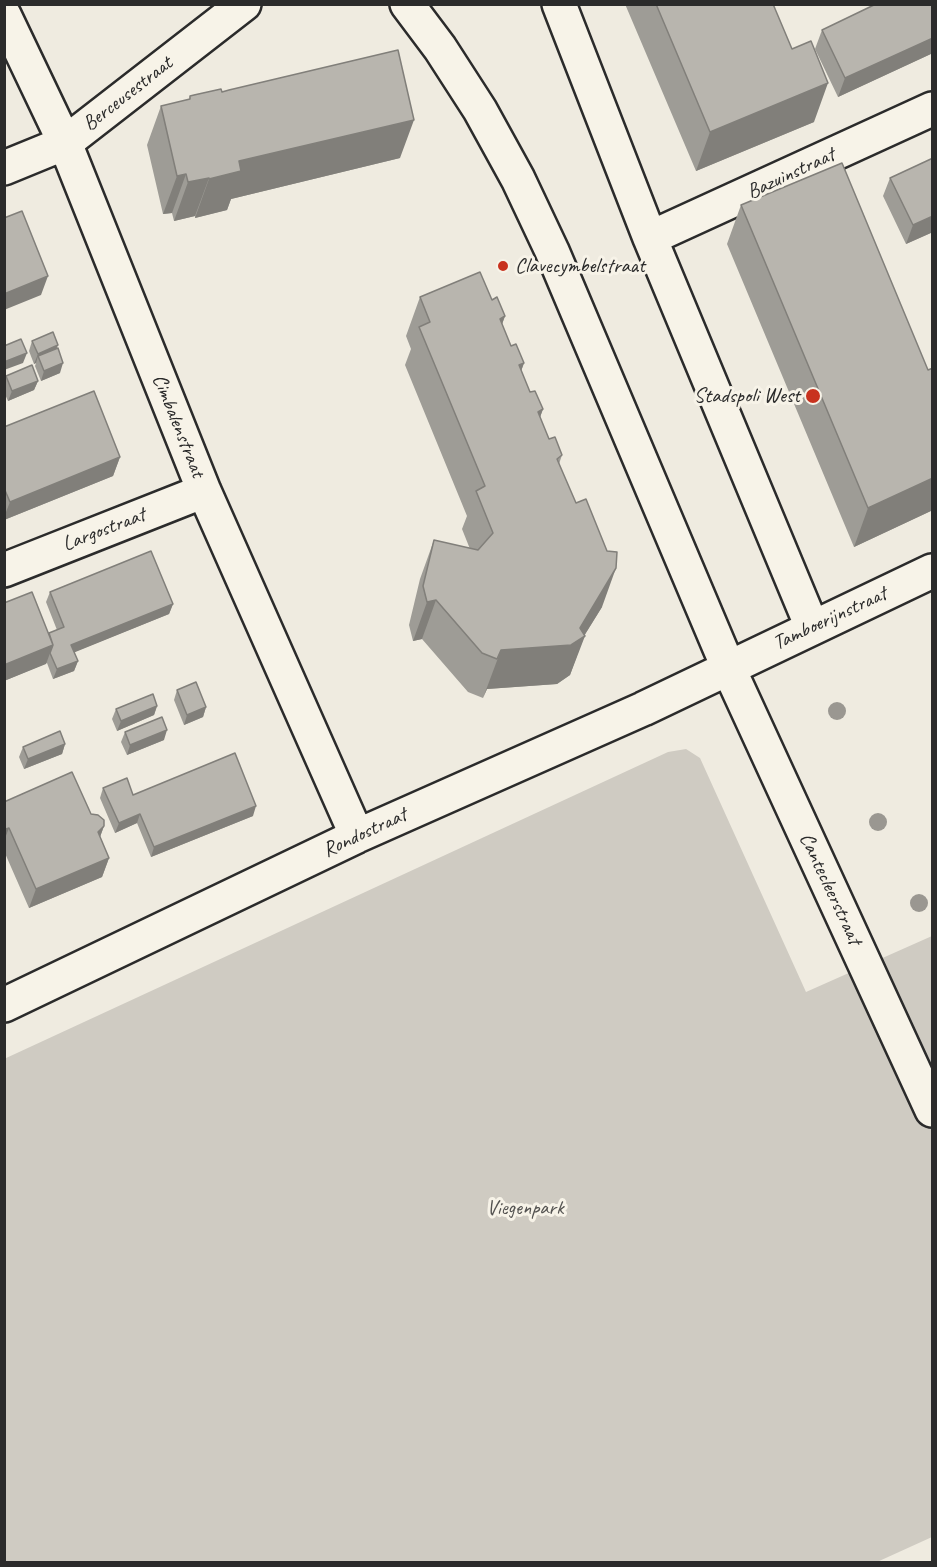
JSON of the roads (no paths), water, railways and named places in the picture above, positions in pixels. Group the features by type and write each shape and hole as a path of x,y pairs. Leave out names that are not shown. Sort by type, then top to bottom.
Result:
{"street":[{"name":"Berceusestraat","path":"4,168 65,143 244,4"},
{"path":"407,4 440,48 480,110 518,179 566,284 728,668"},
{"path":"559,4 650,238 813,627"},
{"name":"Cimbalenstraat","path":"4,15 65,143 204,491 357,836"},
{"name":"Bazuinstraat","path":"650,238 933,109"},
{"name":"Largostraat","path":"4,570 204,491"},
{"name":"Tamboerijnstraat","path":"728,668 933,571"},
{"name":"Rondostraat","path":"4,1005 357,836 643,709 728,668"},
{"name":"Cantecleerstraat","path":"728,668 933,1110"}],"place":[{"name":"Clavecymbelstraat","path":"503,266"},
{"name":"Stadspoli West","path":"813,396"}],"park label":[{"name":"Viegenpark","path":"525,1208"}]}
